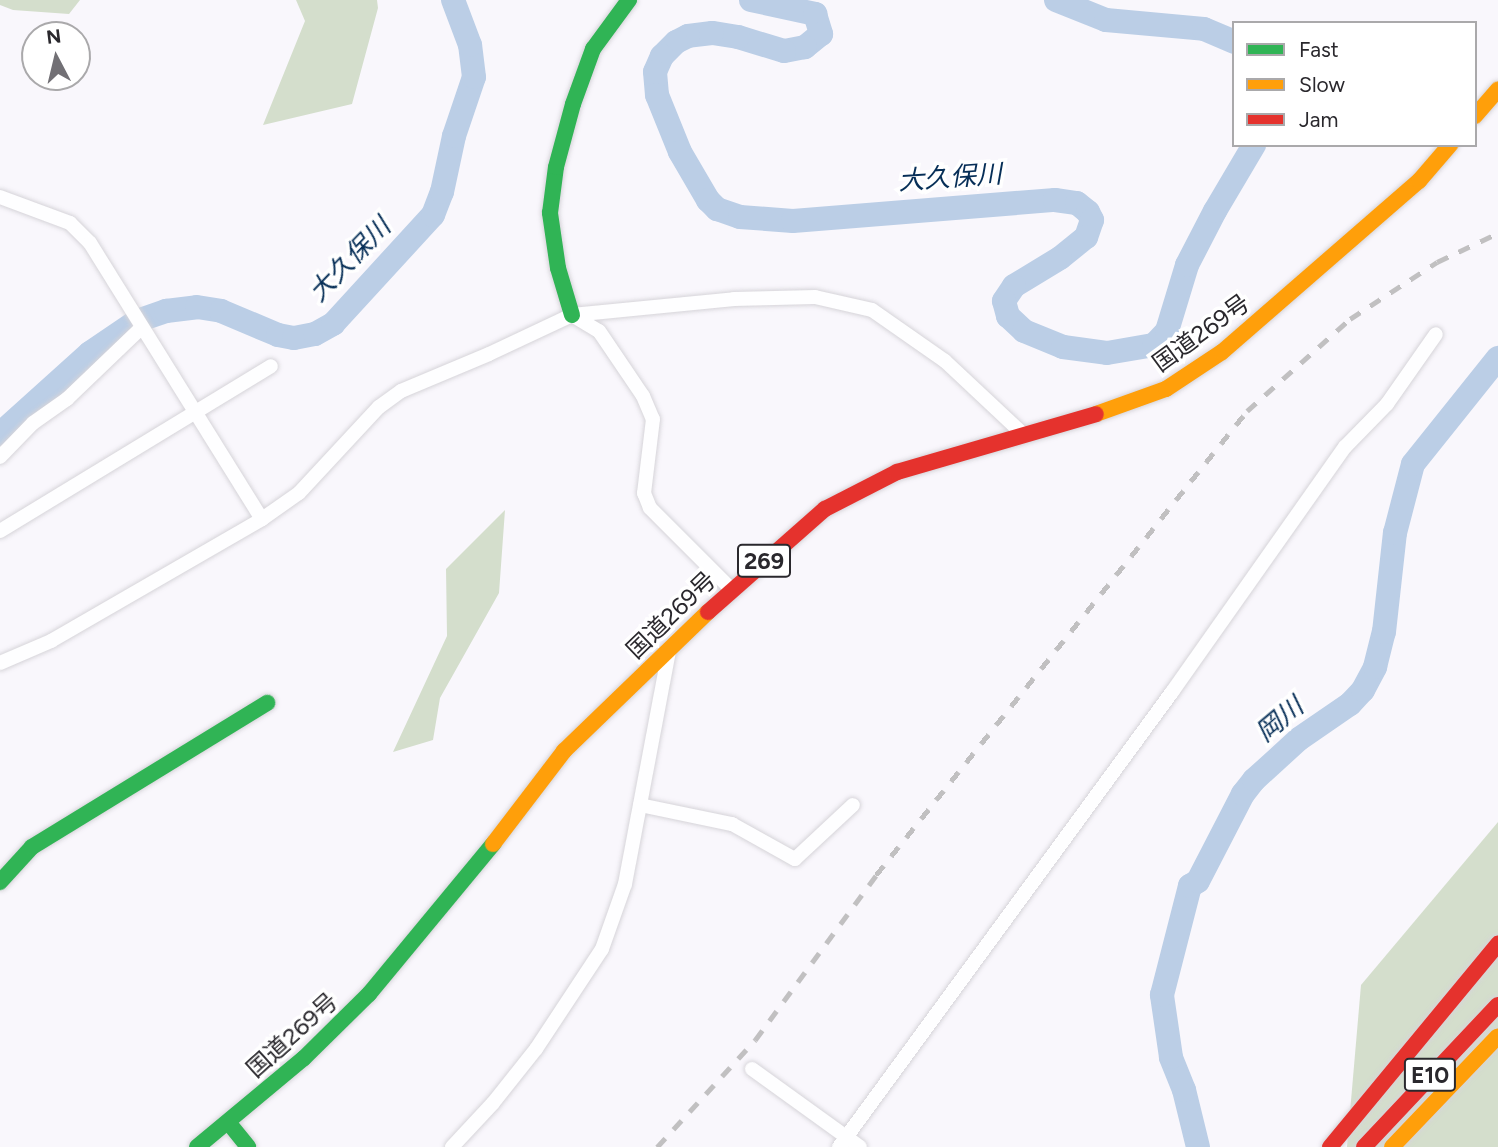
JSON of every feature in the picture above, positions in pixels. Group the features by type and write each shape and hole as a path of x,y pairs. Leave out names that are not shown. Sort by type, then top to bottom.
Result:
{"main road":[{"path":"572,315 558,268 550,213 556,167 573,104 593,49 629,0"},
{"path":"1477,114 1498,90"},
{"name":"国道269号","path":"197,1147 304,1058 369,994 447,903 564,751 670,645 825,509 897,472 1103,412 1166,389 1222,352 1419,181 1448,147"},
{"path":"0,882 32,847 267,703"},
{"path":"1330,1147 1498,944"},
{"path":"1457,993 1498,952"},
{"name":"E10","path":"1364,1147 1498,1005"},
{"name":"E10","path":"1392,1147 1498,1036"},
{"path":"228,1122 248,1147"}],"street":[{"path":"0,197 70,223 90,243 194,414 262,519"},
{"path":"0,663 51,641 262,519 299,494 379,407 401,391 572,315 734,299 815,297 872,310 945,361 1024,435"},
{"path":"572,315 599,331 643,396 653,419 643,493 650,508 731,589"},
{"path":"0,457 33,423 67,399 141,328"},
{"path":"843,1142 1172,692 1345,447 1387,404 1436,334"},
{"path":"0,531 271,366"},
{"path":"452,1147 493,1103 536,1049 602,949 625,884 670,645"},
{"path":"640,805 732,824 795,859 853,805"},
{"path":"752,1069 843,1142 860,1147"}],"green space":[{"path":"0,0 80,0 69,14 13,10 0,5"},
{"path":"296,0 377,0 378,8 352,104 263,125 305,21"},
{"path":"505,510 499,593 440,698 433,740 393,752 447,636 446,569"},
{"path":"1498,822 1498,1147 1347,1147 1361,985"}],"waterway":[{"name":"大久保川","path":"0,434 90,353 137,321 166,311 197,307 221,311 278,335 294,338 315,334 333,324 433,215 442,192 454,136 474,77 470,45 453,0"},
{"name":"大久保川","path":"751,0 815,14 821,34 805,47 784,51 738,37 712,33 688,36 676,42 662,56 655,72 657,95 680,152 708,200 717,209 740,217 793,221 1055,200 1077,203 1088,212 1092,220 1086,237 1060,258 1014,286 1004,301 1008,316 1024,331 1063,347 1107,353 1154,345 1167,331 1187,265 1253,147"},
{"name":"大久保川","path":"1056,0 1106,20 1204,29 1232,41"},
{"name":"岡川","path":"1198,1147 1184,1090 1171,1057 1162,995 1190,886 1198,881 1243,794 1254,780 1299,739 1350,704 1363,690 1375,667 1384,632 1395,533 1413,464 1498,358"}],"railway":[{"path":"657,1147 755,1040 876,875 1247,411 1350,319 1437,262 1498,233"}],"traffic: fast":[{"path":"572,315 558,268 550,213 556,167 573,104 593,49 629,0"},
{"path":"0,882 32,847 267,703"},
{"path":"197,1147 304,1058 369,994 493,844"},
{"path":"228,1122 248,1147"}],"traffic: slow":[{"path":"1477,114 1498,90"},
{"path":"1096,414 1166,389 1222,352 1419,181 1448,147"},
{"path":"493,844 564,751 708,612"},
{"path":"1392,1147 1498,1036"}],"traffic: jam":[{"path":"708,612 825,509 897,472 1096,414"},
{"path":"1330,1147 1498,944"},
{"path":"1364,1147 1498,1005"}]}
